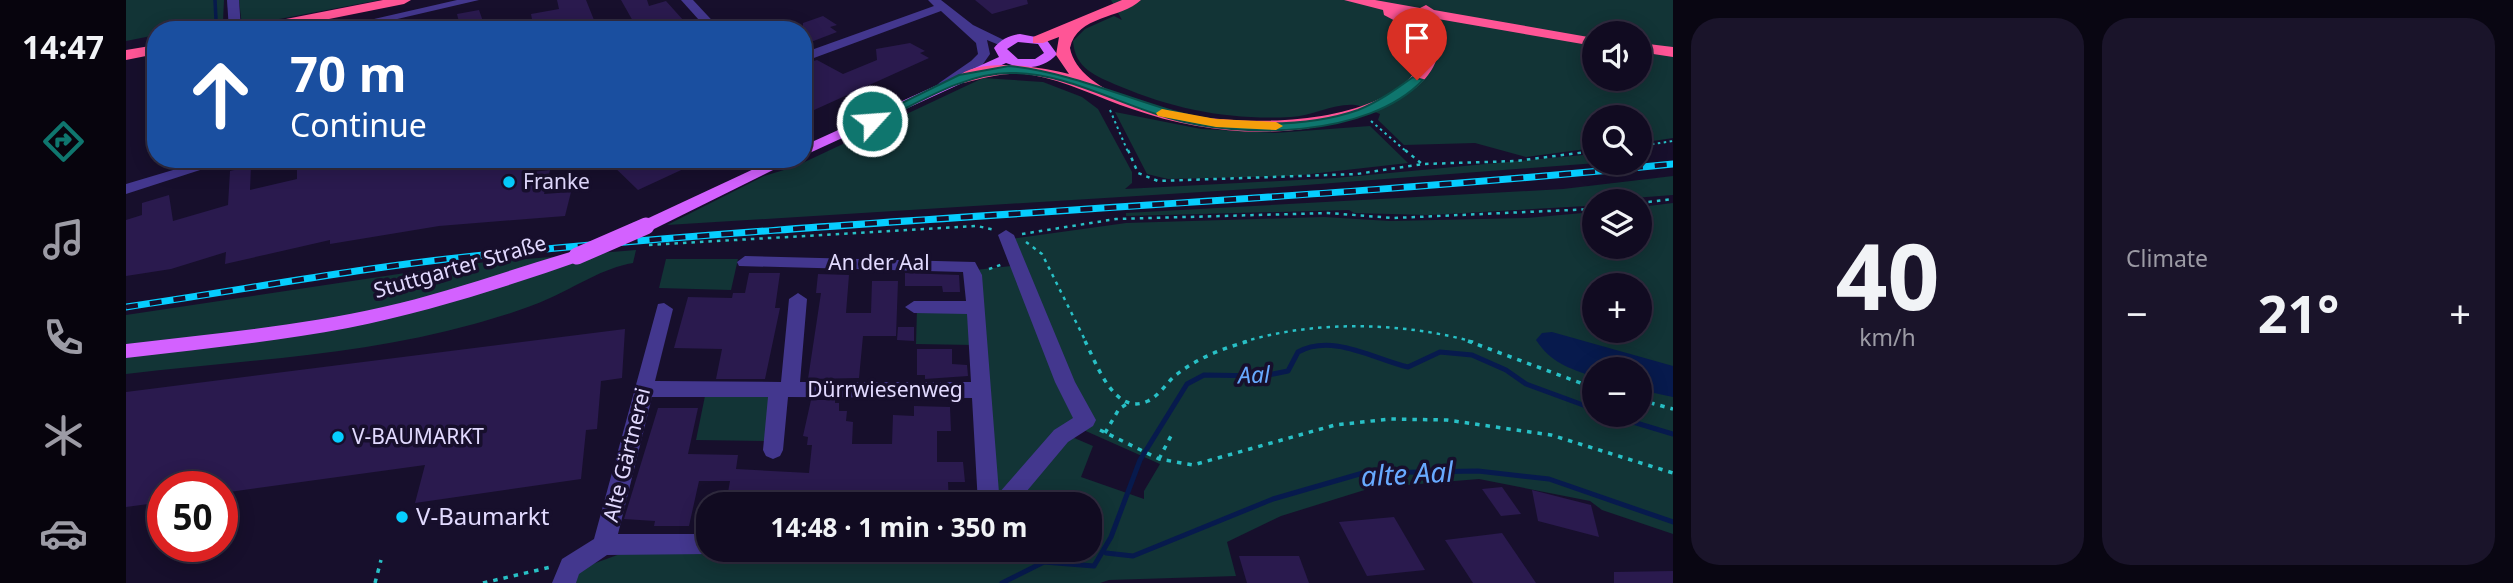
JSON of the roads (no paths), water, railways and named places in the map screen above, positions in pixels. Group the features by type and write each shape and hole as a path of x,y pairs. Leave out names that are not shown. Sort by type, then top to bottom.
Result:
{"highway":[{"path":"294,21 404,0"},
{"path":"1038,40 1134,0"},
{"path":"1360,0 1582,34"},
{"path":"1360,0 1393,14 1418,29"},
{"path":"1401,91 1418,65 1421,47 1417,19 1425,11"},
{"path":"1425,11 1582,40"},
{"path":"964,78 1000,70 1032,70 1154,111 1228,124 1308,124 1359,114 1382,104 1424,71 1432,40 1425,11"},
{"path":"1094,15 1069,31 1062,48 1073,71 1095,90"},
{"path":"1432,40 1444,32 1471,26 1549,35"},
{"path":"1652,42 1673,45"},
{"path":"1652,49 1673,52"},
{"path":"126,55 147,51"},
{"path":"1042,61 1095,90"}],"main road":[{"path":"1023,37 1038,40 1051,51 1049,57 1042,61 1024,63 1007,58 1000,50 1004,43 1023,37"},
{"path":"812,148 1007,58"},
{"name":"Stuttgarter Straße","path":"126,351 314,327 468,292 577,256 769,168"}],"street":[{"path":"233,0 233,21"},
{"path":"374,21 473,0"},
{"path":"687,0 707,21"},
{"path":"812,54 937,4 969,28 985,46 982,58 940,88"},
{"path":"969,28 1004,43"},
{"path":"126,189 197,168"},
{"path":"1006,234 1076,407 1086,420 1061,436 1013,492"},
{"name":"An der Aal","path":"745,262 969,266 973,275 974,308 914,307"},
{"name":"Dürrwiesenweg","path":"773,450 798,299"},
{"path":"974,308 988,492"},
{"name":"Alte Gärtnerei","path":"567,576 604,545 664,309"},
{"name":"Dürrwiesenweg","path":"644,389 981,390"},
{"path":"604,545 696,544"}],"water":[{"path":"1552,332 1582,340 1582,343 1591,343 1641,357 1582,357 1582,373 1561,364 1542,348 1536,340 1542,333"},
{"path":"1652,360 1673,366 1673,397 1652,393"}],"waterway":[{"path":"215,0 216,20"},
{"name":"Aal","path":"1002,583 1044,562 1094,566 1111,537 1140,460 1187,384 1204,375 1263,376 1288,371 1298,352 1325,345 1353,349 1408,367 1440,352 1472,355 1506,370 1526,384 1582,405"},
{"name":"Aal","path":"1650,427 1673,434"},
{"name":"alte Aal","path":"1106,553 1133,556 1273,499 1363,473 1478,471 1549,479 1673,522"}],"railway":[{"path":"126,307 430,261 624,242 1373,190 1673,164"}],"place":[{"name":"Franke","path":"509,182"},
{"name":"V-BAUMARKT","path":"338,437"},
{"name":"V-Baumarkt","path":"402,517"}]}
